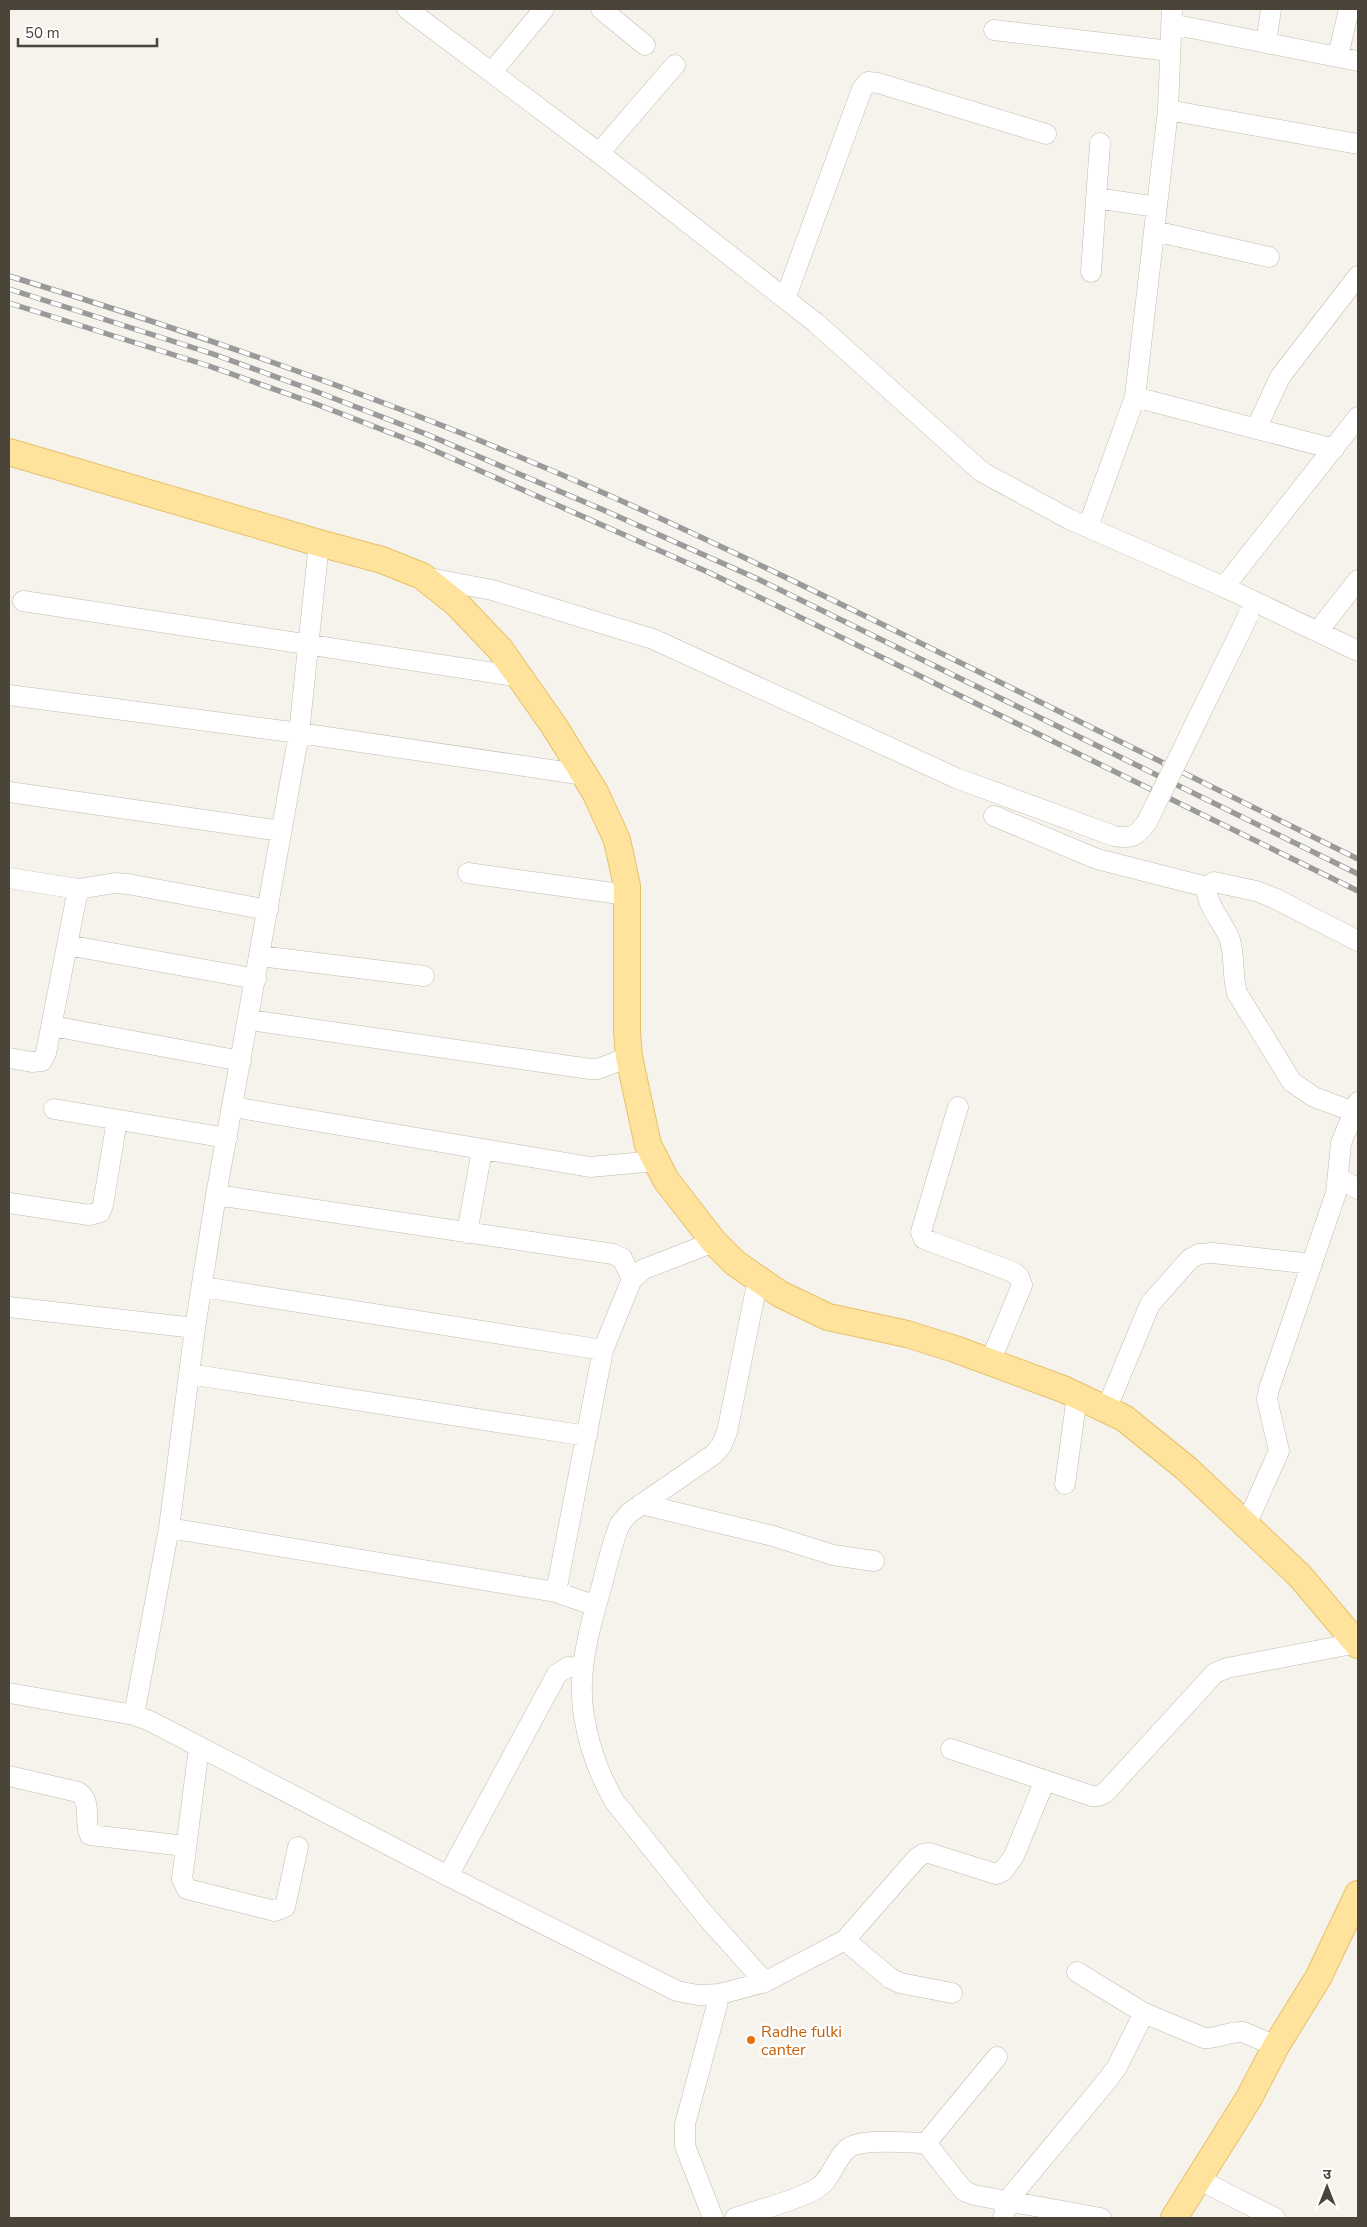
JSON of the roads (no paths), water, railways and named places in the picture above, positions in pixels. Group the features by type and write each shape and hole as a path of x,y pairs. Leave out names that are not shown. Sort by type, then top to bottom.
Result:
{"main road":[{"path":"9,452 382,560 422,576 456,603 500,649 520,677 585,775 617,840 627,886 627,1031 629,1057 648,1145 666,1180 714,1242 735,1263 780,1294 828,1317 907,1334 990,1362 1077,1396 1124,1418 1187,1469 1300,1576 1358,1644"},
{"path":"1174,2218 1249,2098 1276,2046 1318,1978 1358,1894"}],"street":[{"path":"407,9 428,15 492,72 816,323 982,472 998,482 1088,527 1224,587 1250,609 1318,632 1358,651"},
{"path":"492,72 544,9"},
{"path":"601,9 645,45"},
{"path":"1266,42 1271,9"},
{"path":"1338,56 1349,9"},
{"path":"1088,527 1135,397 1168,110 1172,17 1266,42 1358,61"},
{"path":"994,30 1170,51"},
{"path":"599,153 675,65"},
{"path":"785,299 862,89 868,82 878,83 1046,134"},
{"path":"1168,110 1358,144"},
{"path":"1091,272 1100,144"},
{"path":"1096,198 1157,207"},
{"path":"1154,231 1269,257"},
{"path":"1256,429 1280,377 1358,276"},
{"path":"1135,397 1334,450"},
{"path":"1224,587 1334,450 1358,417"},
{"path":"134,1715 169,1528 195,1328 203,1287 216,1195 249,1020 299,733 319,543"},
{"path":"422,576 499,592 653,639 945,773 1114,836 1128,838 1139,833 1147,822 1250,609"},
{"path":"1318,632 1358,580"},
{"path":"24,601 520,677"},
{"path":"9,695 299,733 585,775"},
{"path":"9,792 282,831"},
{"path":"994,816 1097,859 1207,887 1214,882 1256,891 1358,942"},
{"path":"468,873 627,895"},
{"path":"9,878 78,889 115,882 268,910"},
{"path":"1207,887 1208,897 1230,939 1233,955 1233,981 1237,993 1292,1082 1314,1097 1356,1107 1341,1143 1336,1193 1267,1399 1279,1452 1246,1525"},
{"path":"9,1058 32,1062 42,1061 46,1052 78,889"},
{"path":"67,945 256,980"},
{"path":"260,956 424,976"},
{"path":"249,1020 590,1069 598,1069 629,1057"},
{"path":"52,1026 241,1061"},
{"path":"233,1106 590,1167 656,1161"},
{"path":"958,1107 921,1232 924,1239 1013,1272 1019,1276 1022,1285 990,1362"},
{"path":"54,1109 227,1138"},
{"path":"9,1203 89,1215 100,1212 103,1205 117,1120"},
{"path":"467,1233 482,1150"},
{"path":"1339,1178 1358,1189"},
{"path":"216,1195 613,1254 622,1258 632,1279"},
{"path":"556,1592 603,1350 632,1279 644,1269 714,1242"},
{"path":"1106,1410 1150,1304 1190,1259 1199,1254 1213,1253 1312,1264"},
{"path":"758,1279 727,1432 722,1446 629,1513 620,1524 596,1606 583,1668 583,1704 593,1758 602,1781 614,1802 704,1915 765,1982"},
{"path":"203,1287 603,1350"},
{"path":"9,1307 195,1328"},
{"path":"189,1374 587,1436"},
{"path":"1065,1484 1077,1396"},
{"path":"641,1504 773,1536 833,1555 874,1561"},
{"path":"169,1528 556,1592 596,1606"},
{"path":"951,1749 1098,1796 1105,1793 1214,1673 1227,1668 1358,1644"},
{"path":"448,1876 557,1674 568,1667 583,1668"},
{"path":"9,1693 134,1715 677,1991 698,1995 720,1994 765,1982 844,1940 916,1858 923,1854 929,1853 996,1874 1004,1871 1014,1856 1045,1780"},
{"path":"199,1747 182,1879 188,1888 275,1911 285,1907 298,1847"},
{"path":"9,1776 78,1792 84,1796 87,1829 90,1835 185,1846"},
{"path":"844,1940 890,1978 900,1983 952,1993"},
{"path":"1077,1972 1144,2013 1204,2038 1237,2032 1276,2046"},
{"path":"713,2218 685,2146 684,2135 685,2124 720,1994"},
{"path":"1005,2209 1117,2067 1144,2013"},
{"path":"735,2218 814,2190 828,2179 846,2149 854,2144 926,2143 997,2057"},
{"path":"926,2143 964,2191 1005,2209 1100,2218"},
{"path":"1198,2180 1275,2218"}],"railway":[{"path":"9,276 161,324 311,376 533,462 697,535 1358,859"},
{"path":"9,289 213,354 320,393 426,434 608,512 760,580 1358,874"},
{"path":"9,303 209,366 316,404 422,445 710,573 1358,891"}],"place":[{"name":"Radhe fulki canter","path":"751,2040"}]}
